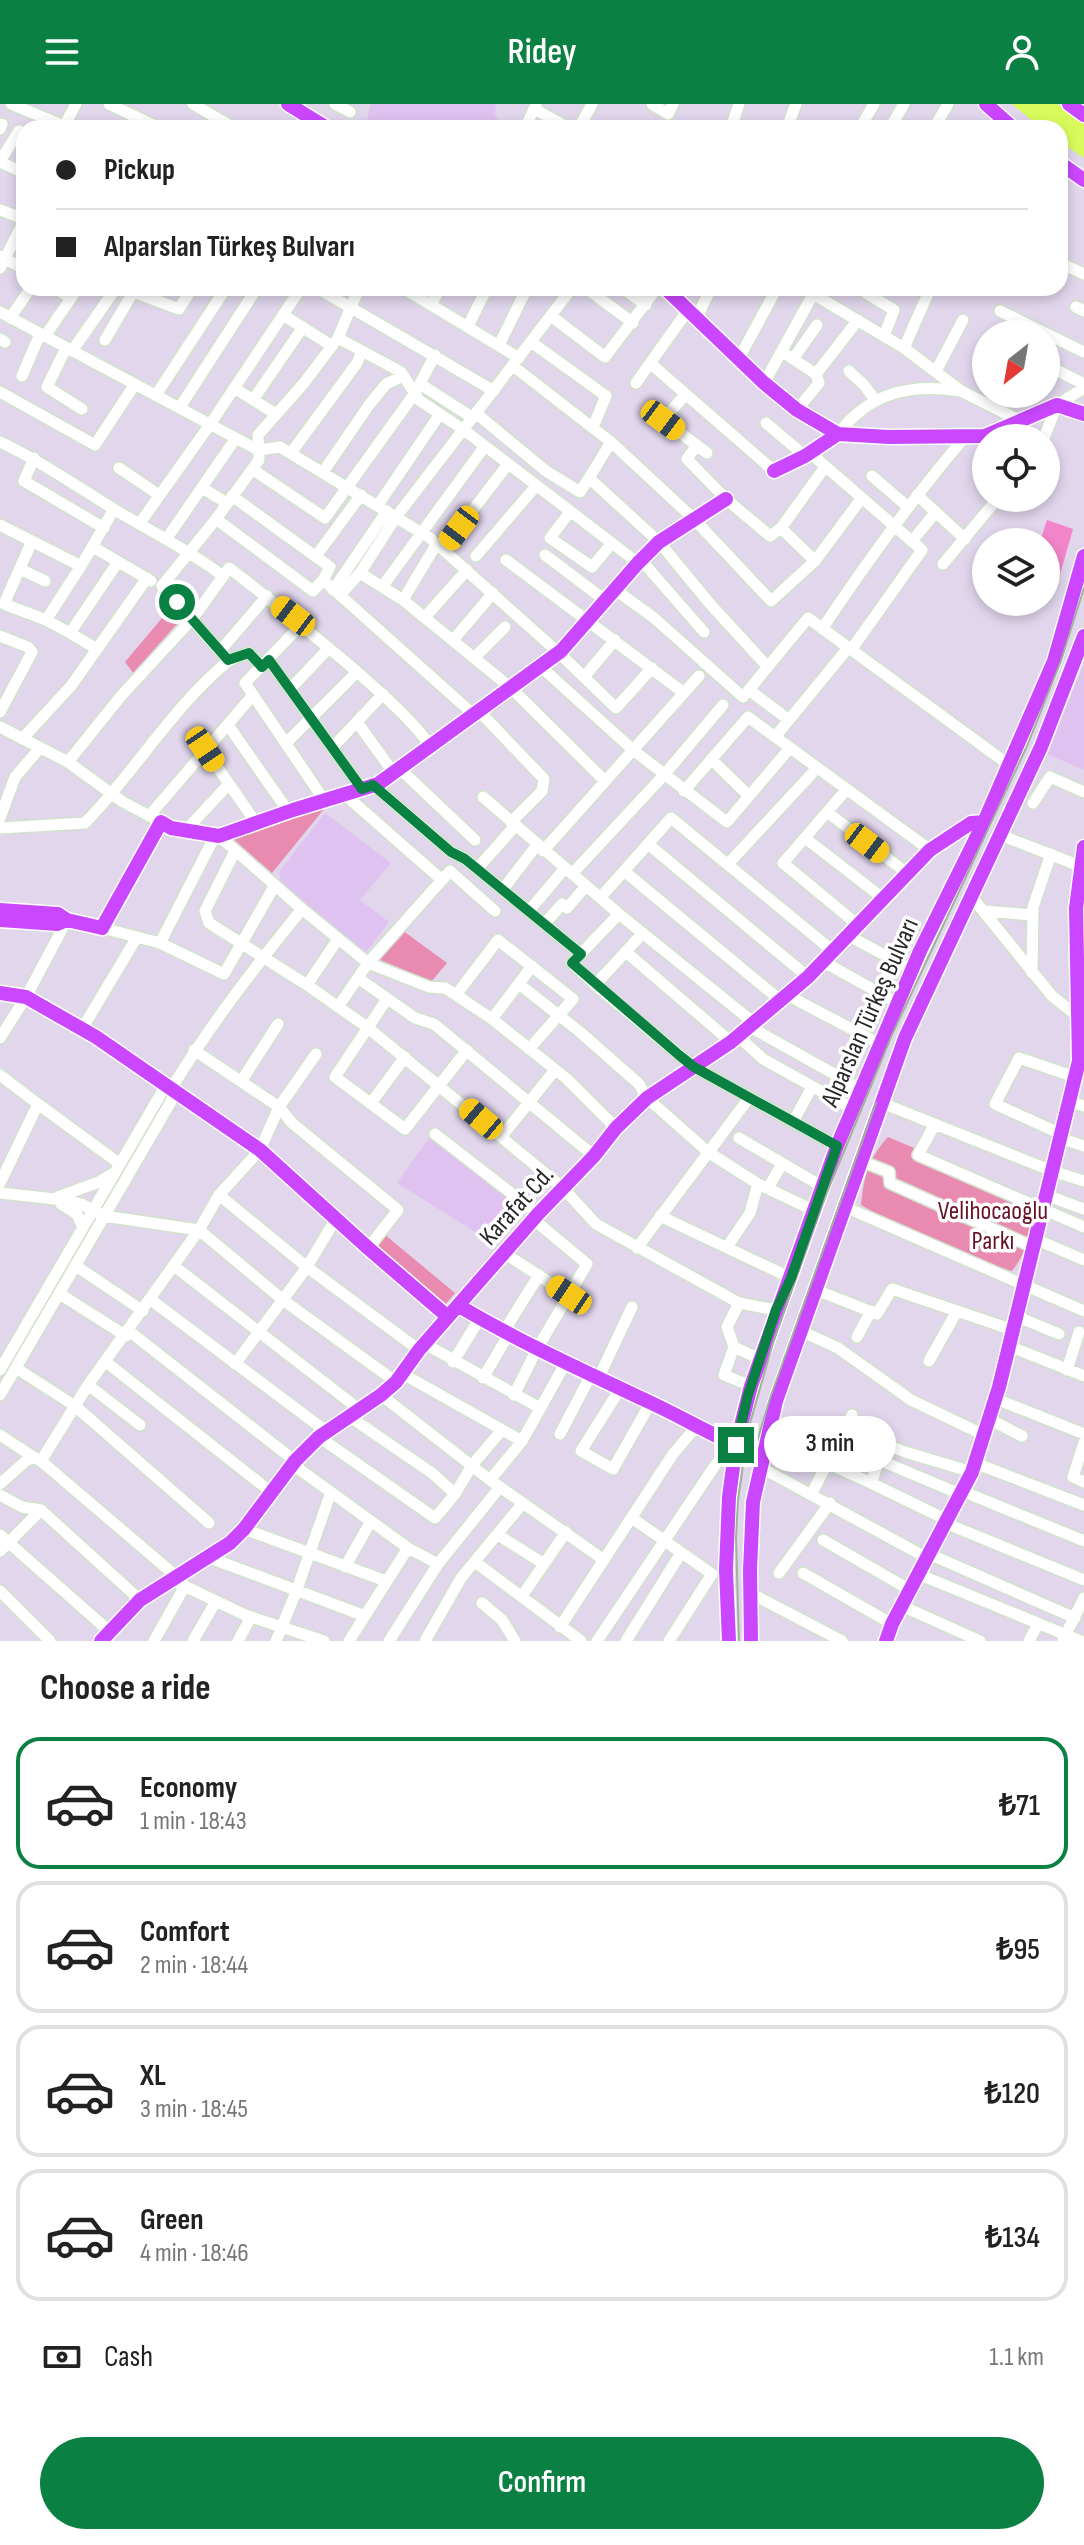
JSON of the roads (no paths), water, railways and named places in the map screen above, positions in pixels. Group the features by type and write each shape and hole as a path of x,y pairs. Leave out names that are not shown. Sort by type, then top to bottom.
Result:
{"main road":[{"path":"986,104 1004,120"},
{"path":"1069,104 1084,115"},
{"path":"294,105 314,120"},
{"path":"673,296 764,383 797,410 838,434 985,436 1051,408"},
{"path":"1060,406 1084,414"},
{"path":"774,471 838,434"},
{"path":"0,910 58,914 67,920 102,928 155,819 171,828 217,836 368,787 559,653 659,542 726,499"},
{"name":"Alparslan Türkeş Bulvarı","path":"729,1641 719,1574 736,1445 751,1386 837,1146 912,970 984,822 1054,661 1084,556"},
{"name":"Alparslan Türkeş Bulvarı","path":"754,1640 750,1593 753,1502 776,1401 905,1038 1041,747 1084,636"},
{"name":"Karafat Cd.","path":"106,1638 140,1600 178,1581 230,1543 294,1462 323,1435 381,1395 399,1378 422,1347 536,1216 647,1098 743,1032 808,977 930,850 971,823 984,822"},
{"path":"890,1636 902,1606 973,1468 996,1399 1060,1136 1079,1072 1082,1046 1080,866 1084,850"},
{"path":"0,920 57,924 67,920"},
{"path":"0,993 26,997 82,1029 260,1150 368,1248 454,1311 480,1318 565,1364 651,1402 736,1445"}],"street":[{"path":"11,104 49,120"},
{"path":"109,104 142,120"},
{"path":"193,104 220,120"},
{"path":"335,104 350,112"},
{"path":"652,104 668,114 673,104"},
{"path":"535,107 556,120"},
{"path":"0,162 16,136"},
{"path":"2,260 16,243"},
{"path":"23,296 5,315 258,450 280,447 421,532 493,593 616,708 652,668"},
{"path":"22,376 42,335 73,296"},
{"path":"82,409 47,387 69,350 110,296"},
{"path":"105,340 127,296"},
{"path":"148,296 179,309 187,296"},
{"path":"156,395 221,296"},
{"path":"180,407 252,296"},
{"path":"140,523 296,296"},
{"path":"337,296 494,391"},
{"path":"162,586 259,460 258,435 335,342 355,296"},
{"path":"416,296 499,345 694,519 771,601 815,561 861,499"},
{"path":"431,305 436,296"},
{"path":"468,326 483,296"},
{"path":"499,345 523,296"},
{"path":"336,592 360,573 387,511 464,430 566,296"},
{"path":"597,296 633,323"},
{"path":"633,296 646,305"},
{"path":"551,316 605,357 652,296"},
{"path":"636,383 705,296"},
{"path":"738,360 773,296"},
{"path":"764,383 811,296"},
{"path":"822,296 904,348 961,391 1023,422"},
{"path":"871,296 894,310 884,336"},
{"path":"904,348 927,296"},
{"path":"1000,311 1084,352"},
{"path":"283,315 335,342 362,351 401,372 417,389 475,416 546,471 580,492 611,442"},
{"path":"816,374 858,320"},
{"path":"936,371 963,320"},
{"path":"793,359 817,325"},
{"path":"253,400 303,327"},
{"path":"531,342 606,396 593,427"},
{"path":"291,453 348,376 362,351"},
{"path":"781,352 816,374 819,383 797,410"},
{"path":"252,469 325,518 417,389 435,355"},
{"path":"650,363 774,471"},
{"path":"849,371 876,401"},
{"path":"1060,373 1084,386 1060,403"},
{"path":"323,472 386,384 403,376"},
{"path":"0,392 95,445 135,384"},
{"path":"838,434 866,404 931,386 961,391"},
{"path":"234,388 276,414"},
{"path":"417,389 419,400 464,430 639,562 704,632"},
{"path":"685,395 663,420 702,449 687,459 726,499 770,536 781,528 825,467"},
{"path":"336,592 387,511 440,414"},
{"path":"766,423 825,467 922,550 850,649 775,737"},
{"path":"822,629 894,525 966,436"},
{"path":"167,538 236,438"},
{"path":"0,442 34,458 114,509 189,550 223,576"},
{"path":"382,587 485,446"},
{"path":"34,458 24,481 104,528"},
{"path":"403,600 440,546 508,464"},
{"path":"119,468 159,495"},
{"path":"872,476 908,507"},
{"path":"589,478 659,542 768,667"},
{"path":"476,556 536,486"},
{"path":"202,488 230,500 330,567 313,591 216,519"},
{"path":"316,556 361,495"},
{"path":"917,495 965,539"},
{"path":"46,620 114,509"},
{"path":"570,512 550,538 592,567 612,543"},
{"path":"912,541 936,512"},
{"path":"943,564 987,512"},
{"path":"0,525 81,566"},
{"path":"781,528 815,561"},
{"path":"32,541 4,604 46,620 97,649"},
{"path":"93,547 162,586 224,656"},
{"path":"545,555 653,617 743,697 808,618 1009,765"},
{"path":"506,560 684,693"},
{"path":"70,633 118,562"},
{"path":"68,762 121,696 193,618 229,568 302,624 383,694 414,723 430,745"},
{"path":"20,569 45,581"},
{"path":"425,617 467,570"},
{"path":"360,573 403,600 454,639 511,688 605,781"},
{"path":"22,739 71,686 147,578"},
{"path":"323,580 476,712 544,779 542,791 477,869"},
{"path":"454,639 493,593"},
{"path":"0,828 85,823 113,794 224,656 267,596"},
{"path":"302,624 245,683 324,800"},
{"path":"475,657 505,627"},
{"path":"0,636 28,647 32,652 0,712"},
{"path":"584,677 615,640"},
{"path":"290,689 329,648"},
{"path":"224,656 249,653 265,663 290,689 333,747 368,787 503,889 581,954"},
{"path":"540,666 633,750 727,822 790,748"},
{"path":"286,743 357,672"},
{"path":"503,889 699,676"},
{"path":"749,690 789,720"},
{"path":"333,747 383,694"},
{"path":"0,727 68,762 155,819 205,749 253,695"},
{"path":"529,911 664,775 723,705"},
{"path":"684,791 748,717 930,850"},
{"path":"357,722 396,770 475,840"},
{"path":"228,725 288,811"},
{"path":"0,818 15,777 40,748"},
{"path":"205,749 256,823"},
{"path":"711,759 749,796"},
{"path":"728,864 817,768"},
{"path":"1033,803 1050,777 1084,792"},
{"path":"186,830 229,784"},
{"path":"847,789 783,863 853,930 912,970"},
{"path":"344,794 442,880"},
{"path":"483,797 643,933 743,1032 763,1059 853,1109"},
{"path":"827,812 907,873"},
{"path":"600,898 671,818 728,864 829,957 899,1004"},
{"path":"1000,835 1080,866"},
{"path":"160,943 217,836 368,963 429,987 445,988 492,1019 555,1070 616,1128"},
{"path":"805,838 884,899"},
{"path":"648,844 808,977"},
{"path":"235,851 205,911 209,923 367,1027 563,1188 596,1224 739,1303 776,1310"},
{"path":"1032,973 1033,907 1051,854"},
{"path":"338,1007 368,963 450,871 495,911"},
{"path":"624,871 784,997 880,1044"},
{"path":"224,974 275,885"},
{"path":"547,921 562,904 567,908 586,886"},
{"path":"971,896 1052,996 1081,1012"},
{"path":"0,1395 5,1366 83,1228 99,1213 194,1050 241,984 302,909"},
{"path":"984,911 1033,915"},
{"path":"619,914 572,963 694,1067 837,1146"},
{"path":"0,1038 67,920"},
{"path":"102,928 160,943 241,984"},
{"path":"595,985 643,933"},
{"path":"82,1029 137,937"},
{"path":"307,985 338,939"},
{"path":"456,995 498,940 573,999 529,1049"},
{"path":"626,952 743,1032 861,1089"},
{"path":"492,1019 532,966"},
{"path":"358,978 415,1018 434,1024 594,1156"},
{"path":"519,984 639,1084 647,1098 708,1152 763,1186 813,1210"},
{"path":"387,999 335,1077 405,1129 467,1050"},
{"path":"242,1080 278,1024"},
{"path":"194,1050 279,1107 292,1123 398,1210 368,1248"},
{"path":"0,1484 27,1460 38,1459 199,1230 219,1195 260,1150 279,1107 316,1054"},
{"path":"371,1103 405,1057"},
{"path":"1079,1072 1019,1058 995,1104 1084,1146"},
{"path":"502,1136 555,1070"},
{"path":"0,1075 117,1168"},
{"path":"793,1122 812,1087"},
{"path":"5,1366 60,1294 76,1266 117,1168 171,1089"},
{"path":"637,1248 749,1098"},
{"path":"1069,1101 1084,1106"},
{"path":"882,1103 1084,1181"},
{"path":"0,1183 38,1104"},
{"path":"935,1124 918,1155 1044,1203 1084,1227"},
{"path":"435,1134 536,1216 587,1264 514,1395"},
{"path":"739,1138 821,1186"},
{"path":"861,1161 889,1172 890,1183 1034,1243 1084,1260"},
{"path":"727,1247 750,1213 763,1186 782,1164"},
{"path":"50,1199 91,1186 117,1168"},
{"path":"0,1193 81,1204 99,1213 199,1230 283,1300 399,1378 522,1441"},
{"path":"219,1195 307,1267 422,1347 540,1408"},
{"path":"50,1199 77,1214 83,1228"},
{"path":"1044,1203 1084,1209"},
{"path":"845,1207 1084,1311"},
{"path":"660,1216 791,1278"},
{"path":"235,1364 307,1267 335,1220"},
{"path":"504,1253 569,1295"},
{"path":"76,1266 143,1311"},
{"path":"174,1266 259,1331 455,1494"},
{"path":"483,1378 539,1275"},
{"path":"816,1290 877,1314 892,1289 957,1311 1059,1334"},
{"path":"60,1294 128,1333 331,1492 408,1548 438,1564"},
{"path":"151,1300 435,1518 455,1494 473,1464 502,1430"},
{"path":"739,1303 727,1327 734,1347 724,1375 751,1386"},
{"path":"560,1434 632,1307"},
{"path":"857,1337 871,1311"},
{"path":"929,1361 957,1311"},
{"path":"453,1362 480,1318"},
{"path":"801,1331 838,1348 911,1400 984,1435"},
{"path":"1067,1370 1079,1332"},
{"path":"1009,1346 1084,1376"},
{"path":"734,1347 760,1359"},
{"path":"106,1362 271,1492"},
{"path":"389,1641 522,1441 565,1364"},
{"path":"5,1366 75,1406 209,1523"},
{"path":"88,1385 140,1425"},
{"path":"620,1389 581,1451 613,1469 651,1402"},
{"path":"381,1395 495,1483 604,1560"},
{"path":"996,1399 1084,1434"},
{"path":"812,1493 852,1415"},
{"path":"989,1419 1022,1436"},
{"path":"560,1627 673,1454 696,1427"},
{"path":"844,1428 885,1444 973,1468 1084,1505"},
{"path":"0,1435 38,1459 178,1581 251,1617 319,1640"},
{"path":"1084,1443 1073,1477 1084,1482"},
{"path":"871,1483 885,1444"},
{"path":"597,1641 716,1464 736,1445"},
{"path":"879,1460 1084,1541"},
{"path":"827,1463 946,1521 1084,1580"},
{"path":"760,1467 928,1556 1075,1618"},
{"path":"276,1641 331,1492"},
{"path":"0,1495 22,1507 41,1510 140,1600"},
{"path":"425,1641 461,1578 523,1503"},
{"path":"779,1573 830,1503"},
{"path":"0,1551 4,1538 41,1510"},
{"path":"632,1518 681,1553 719,1574 669,1641"},
{"path":"345,1567 371,1521"},
{"path":"244,1529 386,1581"},
{"path":"522,1596 566,1532"},
{"path":"498,1535 544,1564"},
{"path":"4,1538 106,1638"},
{"path":"823,1540 910,1590"},
{"path":"349,1641 408,1548"},
{"path":"626,1641 681,1553"},
{"path":"210,1558 365,1616"},
{"path":"475,1562 581,1641"},
{"path":"803,1573 890,1636"},
{"path":"918,1574 1064,1638 1082,1641 1084,1635"},
{"path":"154,1641 178,1581"},
{"path":"0,1591 50,1641"},
{"path":"750,1593 842,1641"},
{"path":"1064,1638 1084,1598"},
{"path":"193,1641 216,1601"},
{"path":"482,1603 502,1620 515,1641"},
{"path":"902,1606 980,1641"},
{"path":"238,1641 251,1617"},
{"path":"1029,1641 1038,1624"}],"railway":[{"path":"739,1641 738,1500 748,1430 773,1343 821,1207 892,1035 1027,746 1061,661 1084,588"},
{"path":"757,1442 876,1103"}],"park label":[{"name":"Velihocaoğlu Parkı","path":"993,1225"}]}
